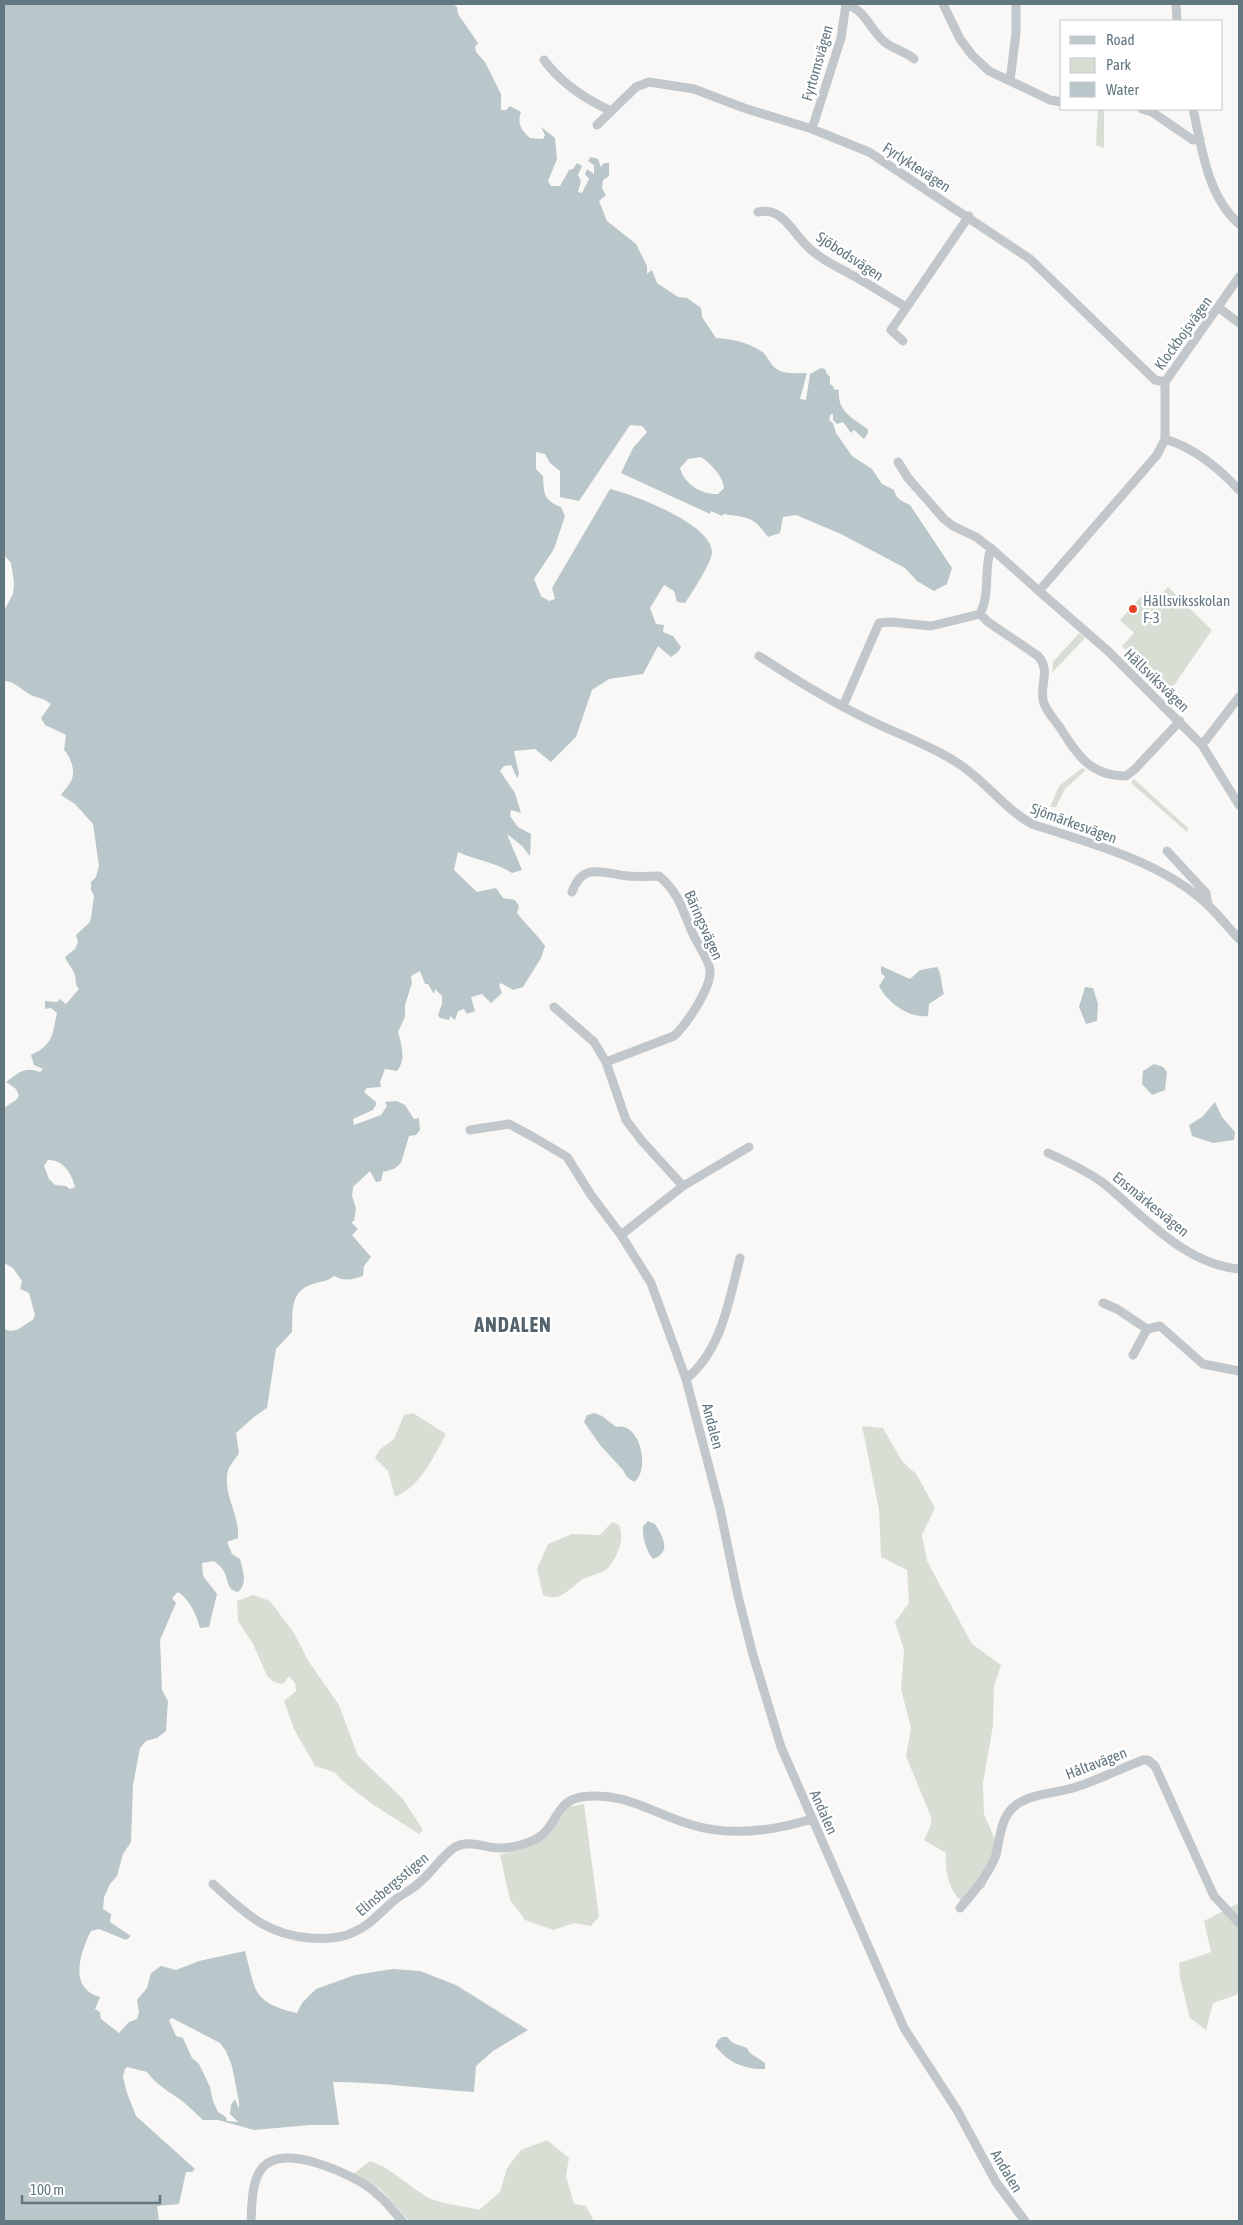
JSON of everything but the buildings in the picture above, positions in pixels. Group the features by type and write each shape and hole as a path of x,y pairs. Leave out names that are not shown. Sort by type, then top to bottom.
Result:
{"street":[{"name":"Fyrtornsvägen","path":"812,128 841,38 846,4 853,7 864,17 887,44 908,53 914,58"},
{"path":"943,4 960,39 972,56 989,71 1050,100 1060,102"},
{"path":"1010,81 1016,4"},
{"path":"1176,4 1177,20"},
{"path":"544,60 572,88 611,111"},
{"name":"Fyrlyktevägen","path":"597,125 636,87 649,82 694,89 744,108 812,128 869,152 1030,259 1156,380 1165,382"},
{"path":"1145,110 1152,112 1193,140 1200,139"},
{"path":"1194,110 1215,193 1227,212 1239,224"},
{"name":"Sjöbodsvägen","path":"758,212 772,211 778,214 807,246 821,258 906,307"},
{"path":"903,341 891,330 968,216"},
{"name":"Klockbojsvägen","path":"1039,591 1158,455 1165,439 1165,382 1239,278"},
{"path":"1218,308 1239,323"},
{"path":"1165,439 1178,443 1199,454 1239,490"},
{"name":"Hällsviksvägen","path":"898,462 908,478 944,519 991,548 1108,652 1180,721 1202,745 1239,805"},
{"path":"844,706 879,623 891,622 931,626 980,614 986,603 986,562 991,548"},
{"path":"980,614 988,622 1038,656 1042,661 1046,676 1043,696 1045,706 1077,754 1091,767 1126,776 1135,769 1180,721"},
{"name":"Sjömärkesvägen","path":"759,656 815,692 865,718 934,748 958,763 1018,816 1032,824 1148,866 1175,881 1208,905 1239,939"},
{"path":"1202,745 1239,697"},
{"path":"1167,851 1206,893 1208,905"},
{"name":"Bäringsvägen","path":"572,892 578,879 585,873 596,871 628,876 659,876 670,886 682,905 710,969 706,986 681,1030 674,1036 606,1062"},
{"path":"554,1007 594,1042 606,1062 626,1120 642,1141 683,1186"},
{"name":"Andalen","path":"470,1130 509,1124 567,1157 591,1195 621,1235 651,1283 686,1379 720,1509 738,1596 753,1655 780,1744 904,2028 957,2110 996,2182 1025,2221"},
{"path":"621,1235 683,1186 749,1147"},
{"name":"Ensmärkesvägen","path":"1048,1153 1100,1181 1174,1242 1196,1256 1214,1264 1239,1269"},
{"path":"686,1379 704,1362 718,1335 728,1308 740,1258"},
{"path":"1103,1303 1147,1329 1160,1326 1206,1366 1239,1371"},
{"path":"1133,1354 1147,1329"},
{"name":"Håltavägen","path":"960,1908 976,1891 995,1857 1002,1834 1003,1822 1008,1812 1019,1802 1041,1794 1077,1787 1148,1760 1154,1764 1214,1896 1239,1923"},
{"name":"Elinsbergsstigen","path":"213,1884 246,1914 269,1928 291,1936 336,1938 354,1932 364,1926 419,1883 455,1847 471,1844 507,1848 534,1840 549,1829 563,1805 572,1799 601,1795 620,1798 692,1825 730,1830 774,1828 812,1819"},
{"path":"251,2221 257,2177 265,2166 278,2160 294,2158 324,2165 364,2184 385,2200 402,2221"}],"green space":[{"path":"1098,110 1104,110 1104,148 1096,145"},
{"path":"1168,587 1212,630 1168,694 1122,646 1134,633 1120,620 1146,591 1156,600"},
{"path":"1079,633 1085,638 1052,673 1053,662"},
{"path":"1082,768 1086,770 1065,789 1056,807 1050,807 1059,786"},
{"path":"1134,779 1188,828 1187,832 1131,783"},
{"path":"413,1413 446,1434 431,1462 419,1479 395,1497 388,1471 375,1458 379,1450 394,1439 404,1415"},
{"path":"862,1426 883,1428 902,1461 917,1475 935,1508 922,1535 927,1561 972,1644 1001,1665 994,1687 993,1726 983,1783 984,1814 996,1842 985,1887 961,1901 953,1891 948,1879 946,1853 924,1840 931,1825 931,1817 906,1756 911,1728 901,1689 904,1650 895,1622 909,1603 907,1570 881,1557 879,1510"},
{"path":"612,1522 619,1525 621,1542 615,1558 608,1568 603,1572 583,1579 560,1596 549,1597 543,1595 537,1569 548,1544 572,1534 600,1535"},
{"path":"253,1595 270,1601 294,1633 309,1662 339,1705 358,1756 403,1799 423,1830 419,1834 372,1804 334,1772 315,1766 294,1729 284,1701 296,1691 295,1683 289,1676 283,1684 274,1682 267,1676 253,1644 238,1621 237,1601"},
{"path":"584,1804 599,1917 591,1926 574,1923 553,1930 525,1920 510,1900 500,1855 532,1844 550,1833 568,1807"},
{"path":"1237,1904 1239,1907 1239,1994 1213,2003 1206,2030 1190,2018 1180,1978 1179,1963 1211,1952 1204,1921"},
{"path":"547,2140 569,2158 566,2176 574,2204 586,2206 594,2221 409,2221 380,2189 352,2175 370,2161 386,2168 429,2198 479,2210 500,2192 507,2168 521,2150"}],"water":[{"path":"4,4 453,4 457,7 458,14 478,43 475,47 476,52 485,62 501,94 501,110 506,110 510,106 521,112 519,120 521,126 530,138 543,139 545,135 541,127 555,138 557,159 548,181 551,186 560,186 569,170 573,169 577,163 582,166 578,175 581,181 578,192 582,193 589,179 585,174 587,169 594,174 594,165 588,161 591,157 598,159 601,167 604,163 609,163 609,176 603,180 602,188 606,195 599,201 607,221 636,244 647,266 647,274 652,270 657,283 678,297 687,298 701,308 702,317 716,338 728,339 756,348 763,352 773,366 780,371 807,373 800,399 806,400 810,374 821,368 825,369 830,377 830,384 834,387 833,389 839,390 840,403 843,409 868,429 864,439 854,430 851,433 843,422 837,424 833,420 833,414 831,414 829,420 833,423 836,433 852,456 872,469 882,484 894,490 902,501 910,505 952,568 947,584 934,591 917,581 905,568 841,534 796,515 783,517 780,533 768,537 750,519 724,514 722,516 711,511 710,514 621,473 633,448 647,432 642,426 630,425 579,501 560,497 560,471 550,463 545,454 536,452 536,469 543,476 546,495 551,502 561,507 565,516 554,549 534,579 541,596 549,601 555,599 552,588 610,489 652,504 686,521 709,541 712,552 711,557 701,578 685,603 677,602 674,591 664,585 650,608 656,624 664,625 663,632 673,636 681,647 678,652 671,657 658,646 643,674 609,679 592,690 576,737 551,762 535,749 514,751 519,774 517,778 511,765 504,766 500,771 515,793 521,813 511,810 510,816 518,827 531,834 530,856 522,846 507,834 522,870 512,873 499,866 458,852 454,870 477,892 496,888 503,898 515,900 519,906 517,913 545,946 541,958 523,987 513,990 501,983 499,985 502,993 491,1003 482,994 471,997 475,1011 467,1014 464,1009 458,1011 455,1020 450,1016 449,1020 440,1018 438,1015 442,1004 442,996 435,989 434,994 428,984 425,984 420,971 411,976 412,983 405,1005 405,1017 398,1032 402,1053 400,1067 397,1071 385,1069 380,1082 381,1087 367,1088 364,1092 376,1102 376,1105 373,1110 353,1119 354,1125 381,1115 387,1106 385,1102 397,1101 405,1105 414,1119 419,1118 420,1130 416,1135 409,1136 401,1163 394,1169 383,1172 381,1181 376,1182 370,1171 353,1187 352,1196 356,1208 354,1221 351,1222 358,1229 352,1235 371,1257 364,1266 363,1276 345,1279 334,1276 305,1287 300,1292 294,1303 292,1332 276,1349 267,1408 236,1433 239,1453 228,1470 227,1487 238,1529 238,1538 227,1542 232,1554 240,1559 244,1577 243,1585 238,1592 234,1591 231,1589 225,1573 219,1565 214,1561 202,1563 203,1576 217,1594 209,1627 200,1628 192,1608 182,1595 178,1592 172,1598 176,1603 160,1640 162,1690 168,1701 166,1731 157,1738 146,1741 140,1748 133,1785 131,1842 123,1854 117,1876 110,1884 104,1897 103,1909 111,1914 110,1922 131,1936 126,1940 99,1929 91,1931 83,1949 79,1969 80,1978 84,1986 90,1992 100,1997 95,2009 100,2012 101,2019 119,2033 129,2022 137,2019 139,2012 137,2000 147,1988 151,1973 161,1966 176,1970 199,1961 245,1951 254,1986 258,1993 271,2004 282,2009 297,2013 302,2003 316,1989 355,1975 393,1969 420,1971 456,1985 528,2030 493,2051 476,2066 474,2092 386,2084 333,2082 339,2125 310,2125 254,2130 218,2120 203,2120 185,2103 165,2090 147,2072 127,2067 123,2077 136,2116 195,2169 192,2172 186,2172 179,2204 157,2206 159,2221 4,2221 4,1329 12,1331 19,1329 33,1320 35,1315 29,1293 20,1289 22,1281 13,1268 4,1263 4,1108 19,1096 16,1089 6,1082 22,1071 34,1070 40,1072 43,1069 34,1065 31,1055 48,1043 53,1033 57,1013 51,1008 45,1009 45,1001 57,1002 60,999 66,1004 79,989 75,975 65,957 75,949 78,942 76,935 89,923 91,918 94,896 91,890 91,882 96,877 99,866 93,824 75,804 61,795 71,781 73,769 71,761 64,750 66,735 45,725 41,718 51,704 29,694 15,684 4,681 4,611 13,594 14,582 11,563 4,555","holes":["701,457 721,479 724,488 718,494 706,493 694,487 682,474 680,468 688,459","48,1160 58,1162 69,1172 75,1187 70,1189 66,1186 55,1185 49,1179 44,1166","172,2018 220,2043 226,2051 232,2066 239,2102 239,2109 235,2099 231,2105 230,2114 238,2122 227,2121 226,2117 218,2112 210,2087 199,2064 192,2058 183,2038 176,2036 169,2020"]},
{"path":"881,966 910,979 920,970 937,967 944,994 929,1004 928,1016 913,1015 906,1012 893,1003 879,986 885,977 881,973"},
{"path":"1085,987 1093,988 1098,1004 1097,1021 1086,1024 1079,1007"},
{"path":"1154,1064 1163,1067 1167,1072 1165,1090 1152,1095 1142,1084 1143,1071"},
{"path":"1215,1102 1222,1117 1235,1132 1234,1140 1213,1143 1192,1136 1189,1125 1202,1117"},
{"path":"594,1413 602,1416 616,1427 624,1427 631,1431 637,1439 642,1458 642,1468 634,1482 627,1477 600,1445 584,1422 587,1415"},
{"path":"648,1521 655,1524 664,1544 662,1552 653,1559 646,1548 643,1534 643,1526"},
{"path":"722,2037 727,2037 733,2043 747,2048 750,2053 765,2063 765,2069 750,2068 731,2061 715,2046"}],"place":[{"name":"Hällsviksskolan F-3","path":"1133,609"}],"district":[{"name":"ANDALEN","path":"513,1324"}]}
